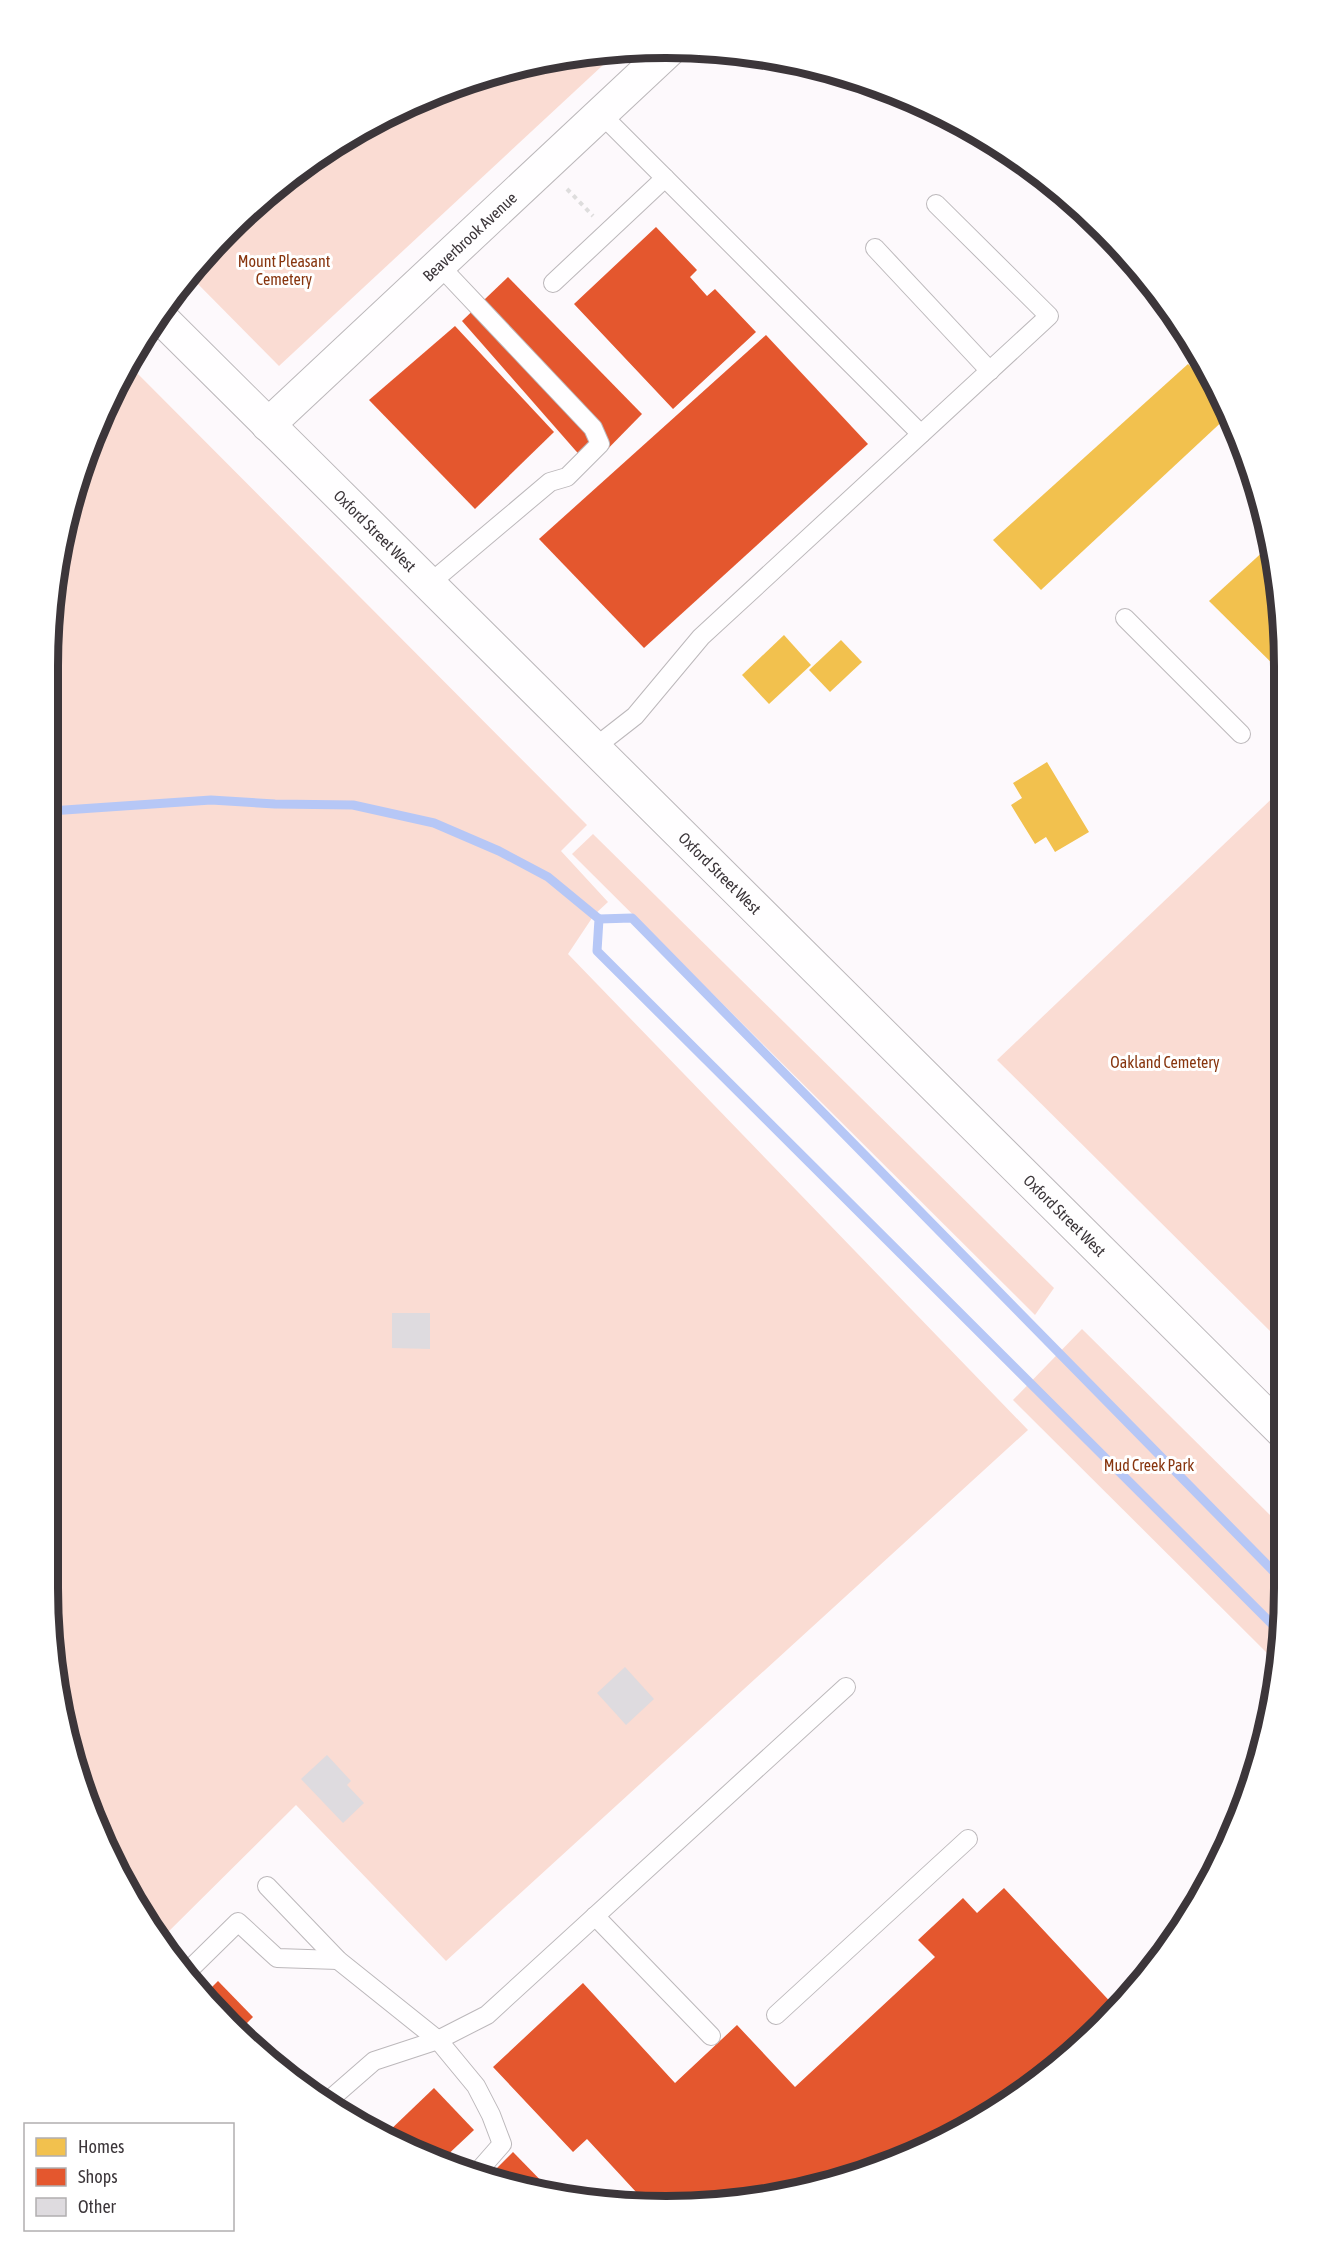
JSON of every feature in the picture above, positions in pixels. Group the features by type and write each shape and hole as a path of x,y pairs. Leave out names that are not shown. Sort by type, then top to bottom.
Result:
{"main road":[{"name":"Beaverbrook Avenue","path":"268,424 660,58"},
{"name":"Oxford Street West","path":"165,322 1274,1422"}],"lane":[{"path":"601,114 921,435"},
{"path":"553,283 665,178"},
{"path":"594,748 635,716 701,637 1049,316 936,204"},
{"path":"875,248 990,371"},
{"path":"429,584 550,482 567,477 600,444 593,428 440,265"},
{"path":"1125,618 1241,734"},
{"path":"333,2097 375,2061 438,2040 487,2015 846,1687"},
{"path":"776,2015 968,1839"},
{"path":"267,1887 338,1960 438,2040 476,2086 491,2115 502,2144 482,2167"},
{"path":"595,1916 711,2036"},
{"path":"191,1968 238,1922 277,1958 338,1960"}],"path":[{"path":"564,186 608,232"}],"green space":[{"name":"Mount Pleasant Cemetery","path":"606,62 279,366 196,282 236,236 265,209 328,161 362,140 434,105 509,79 547,70"},
{"path":"135,371 587,825 561,851 608,902 594,915 568,954 1028,1430 446,1961 296,1805 166,1934 121,1858 105,1821 79,1746 64,1668 58,1589 58,666 60,626 70,547 79,509 105,434"},
{"name":"Oakland Cemetery","path":"1274,797 1274,1335 997,1060"},
{"path":"593,834 1054,1288 1035,1315 572,854"},
{"name":"Mud Creek Park","path":"1082,1329 1274,1519 1274,1589 1269,1655 1013,1400"}],"building: Homes":[{"path":"1188,364 1198,374 1222,422 1041,590 993,540"},
{"path":"1263,552 1272,626 1274,665 1209,601"},
{"path":"784,635 811,665 769,704 742,675"},
{"path":"841,640 862,662 830,692 809,670"},
{"path":"1047,762 1089,832 1055,852 1046,837 1035,844 1011,805 1022,798 1013,783"}],"building: Shops":[{"path":"656,227 697,270 690,277 707,296 715,289 756,332 673,409 574,304"},
{"path":"508,277 642,414 590,467 462,321"},
{"path":"455,326 554,432 475,509 369,400"},
{"path":"766,335 868,444 644,648 539,539"},
{"path":"1004,1888 1111,2003 1067,2046 1004,2094 935,2134 861,2164 785,2185 745,2191 706,2195 639,2195 587,2139 573,2152 493,2067 583,1983 675,2083 737,2025 795,2087 935,1957 918,1940 963,1898 977,1913"},
{"path":"218,1981 253,2017 244,2026 209,1990"},
{"path":"434,2088 474,2130 447,2155 390,2130"},
{"path":"513,2152 545,2184 509,2176 494,2171"}],"building: Other":[{"path":"392,1313 430,1313 430,1349 392,1348"},
{"path":"625,1667 654,1699 626,1725 597,1693"},
{"path":"327,1755 351,1781 347,1785 364,1803 343,1823 301,1779"}],"waterway":[{"path":"58,810 211,800 353,805 434,823 499,851 548,877 599,919 597,951 1272,1624"},
{"path":"599,919 632,918 1274,1572"}]}
